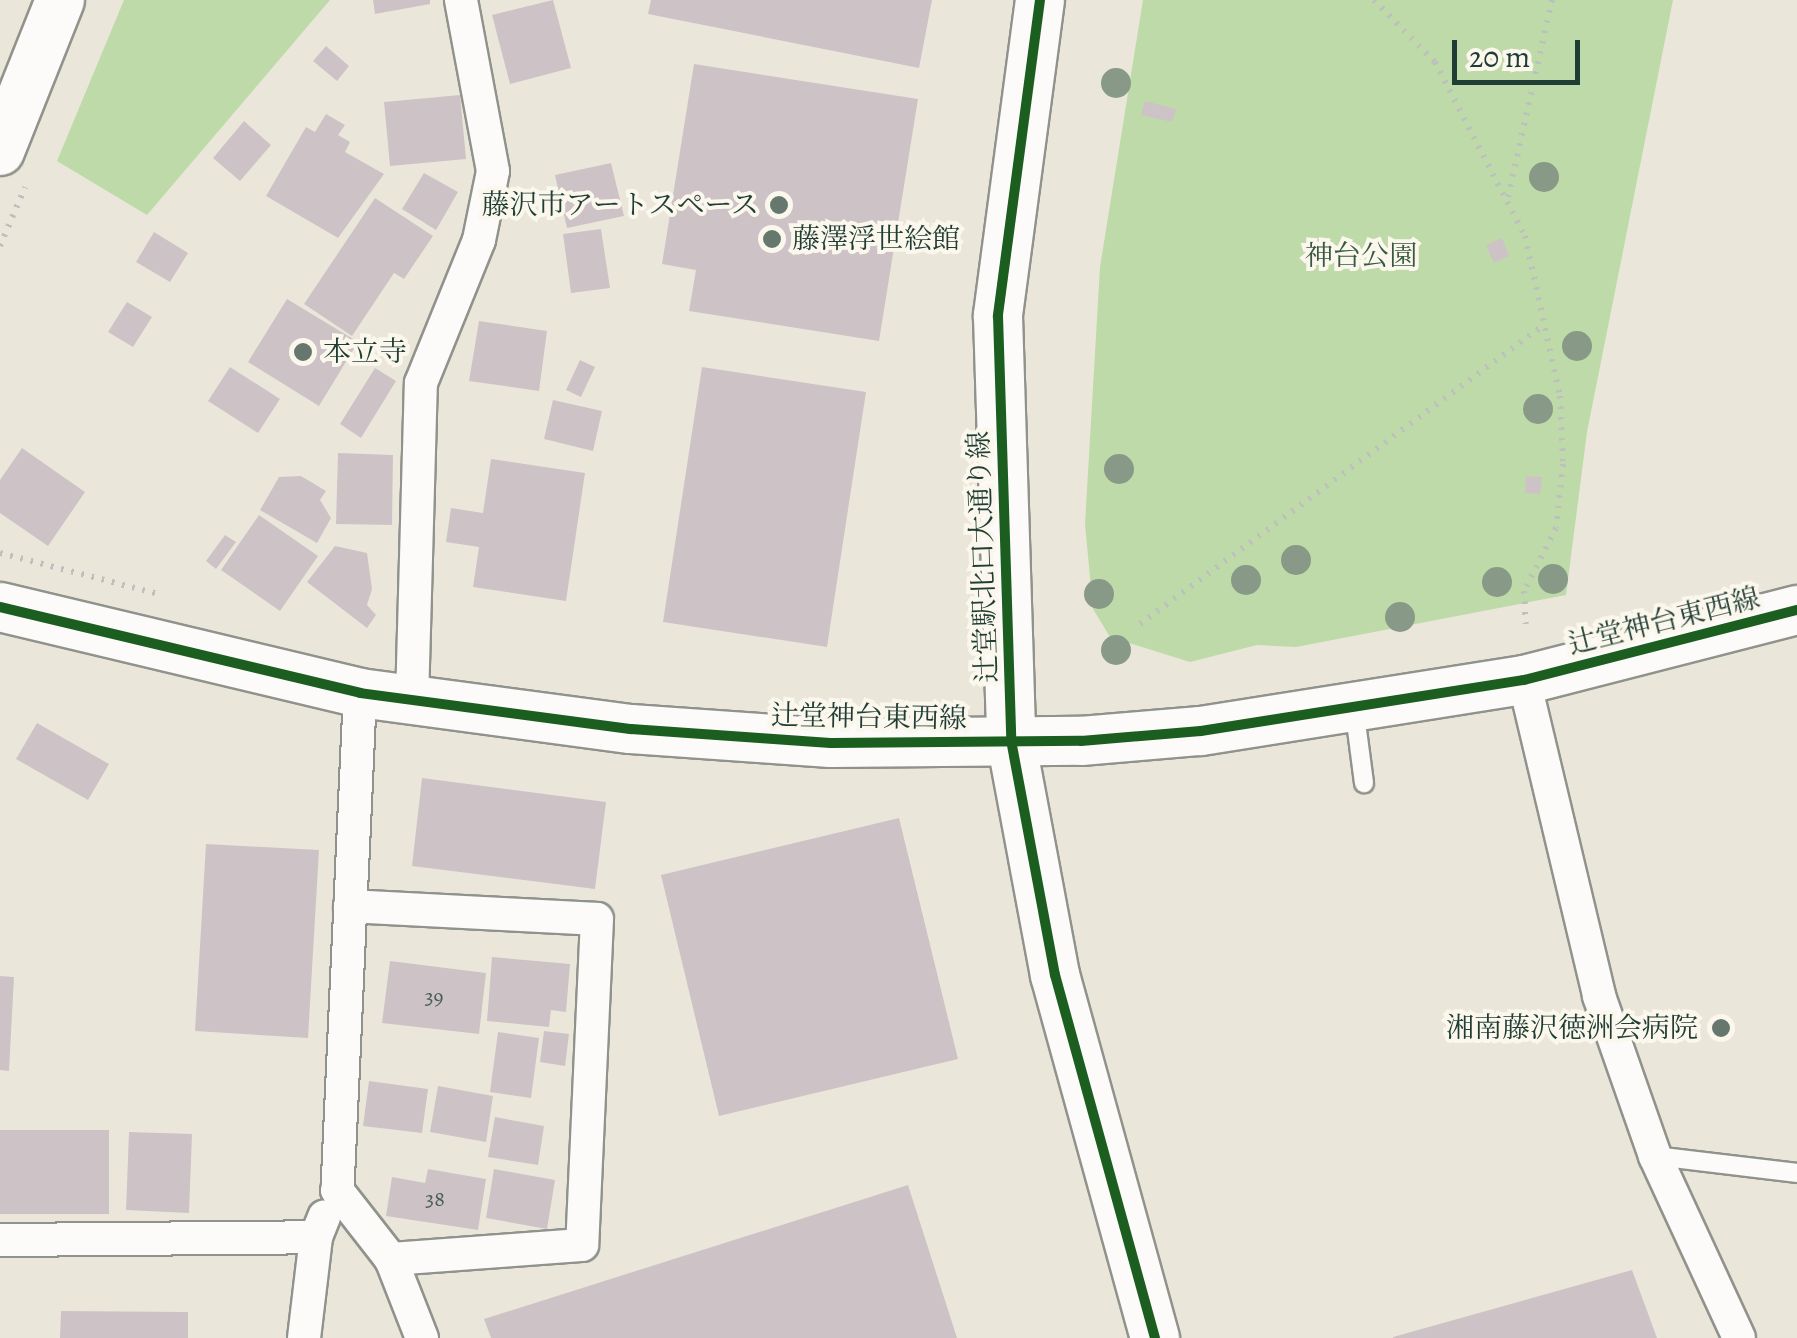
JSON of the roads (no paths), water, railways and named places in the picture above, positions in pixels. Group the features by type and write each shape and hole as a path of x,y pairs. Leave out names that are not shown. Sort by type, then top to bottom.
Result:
{"street":[{"path":"0,152 60,0"},
{"path":"412,700 414,455 421,383 479,240 494,171 461,0"},
{"name":"辻堂駅北口大通り線","path":"1040,0 998,316 1011,740 1054,975 1155,1338"},
{"name":"辻堂神台東西線","path":"0,607 360,693 631,729 831,743 1202,731 1524,680 1797,610"},
{"path":"1524,680 1578,923 1656,1156 1739,1338"},
{"path":"304,1338 316,1236 337,1190 360,693"},
{"path":"350,906 597,919 582,1245 391,1259"},
{"path":"337,1190 391,1259 422,1338"},
{"path":"0,1240 316,1236"}],"lane":[{"path":"1354,706 1364,784"},
{"path":"1656,1156 1797,1173"}],"place":[{"name":"藤沢市アートスペース","path":"779,205"},
{"name":"藤澤浮世絵館","path":"772,239"},
{"name":"本立寺","path":"303,352"},
{"name":"湘南藤沢徳洲会病院","path":"1721,1028"}],"park label":[{"name":"神台公園","path":"1361,256"}]}
